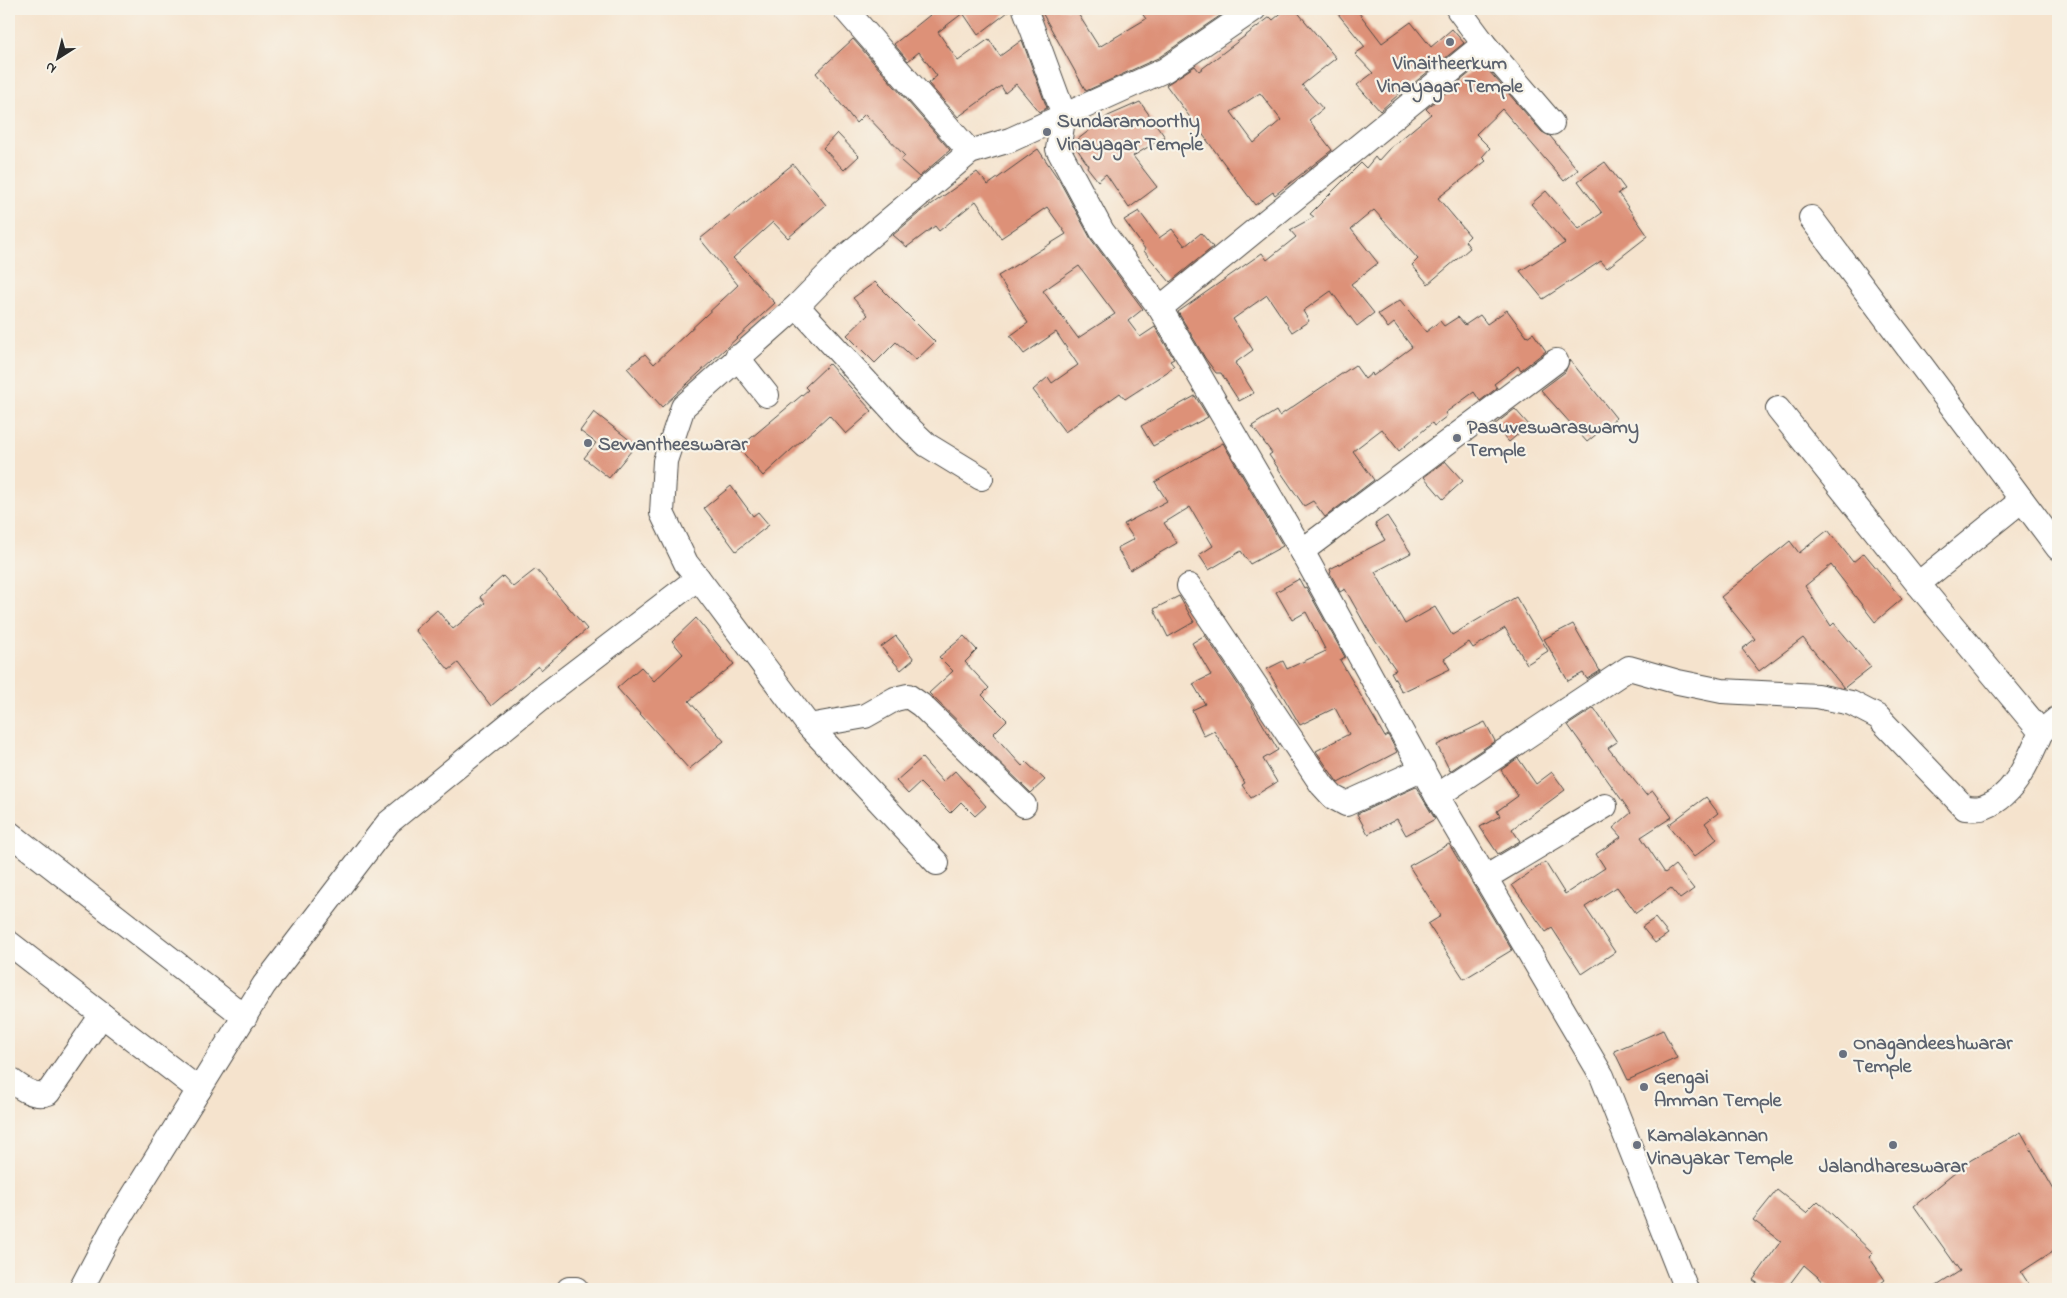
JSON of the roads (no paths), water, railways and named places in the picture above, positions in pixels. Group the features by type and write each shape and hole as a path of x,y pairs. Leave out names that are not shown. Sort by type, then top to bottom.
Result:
{"street":[{"path":"845,9 970,152"},
{"path":"1026,9 1064,115 1058,149 1102,231 1160,308 1302,551 1437,796 1602,1076 1686,1289"},
{"path":"937,863 809,726 686,563 662,512 665,461 683,407 737,357 797,306 843,259 970,152 1010,140 1165,70 1254,9"},
{"path":"1458,9 1484,44 1552,122"},
{"path":"1160,308 1484,44"},
{"path":"1811,218 2058,548"},
{"path":"797,306 908,427 927,445 981,478"},
{"path":"737,357 767,395"},
{"path":"1302,551 1556,361"},
{"path":"1437,796 1629,668 1678,682 1722,690 1816,696 1851,703 1878,717 1965,808 1981,808 2000,798 2022,774 2050,725 1918,584 1778,409"},
{"path":"1918,584 2022,500"},
{"path":"81,1289 112,1230 264,985 388,823 545,695 698,578"},
{"path":"1189,586 1322,785 1333,797 1346,804 1423,770"},
{"path":"809,726 865,716 895,699 908,696 921,705 1024,805"},
{"path":"1485,878 1605,806"},
{"path":"9,833 245,1016"},
{"path":"9,943 199,1090"},
{"path":"9,1079 24,1090 40,1096 48,1093 102,1015"},
{"path":"569,1289 576,1289"}],"place":[{"name":"Vinaitheerkum Vinayagar Temple","path":"1450,42"},
{"name":"Sundaramoorthy Vinayagar Temple","path":"1047,132"},
{"name":"Pasuveswaraswamy Temple","path":"1457,438"},
{"name":"Sevvantheeswarar","path":"588,443"},
{"name":"Onagandeeshwarar Temple","path":"1843,1054"},
{"name":"Gengai Amman Temple","path":"1644,1087"},
{"name":"Kamalakannan Vinayakar Temple","path":"1637,1145"},
{"name":"Jalandhareswarar","path":"1893,1145"}]}
